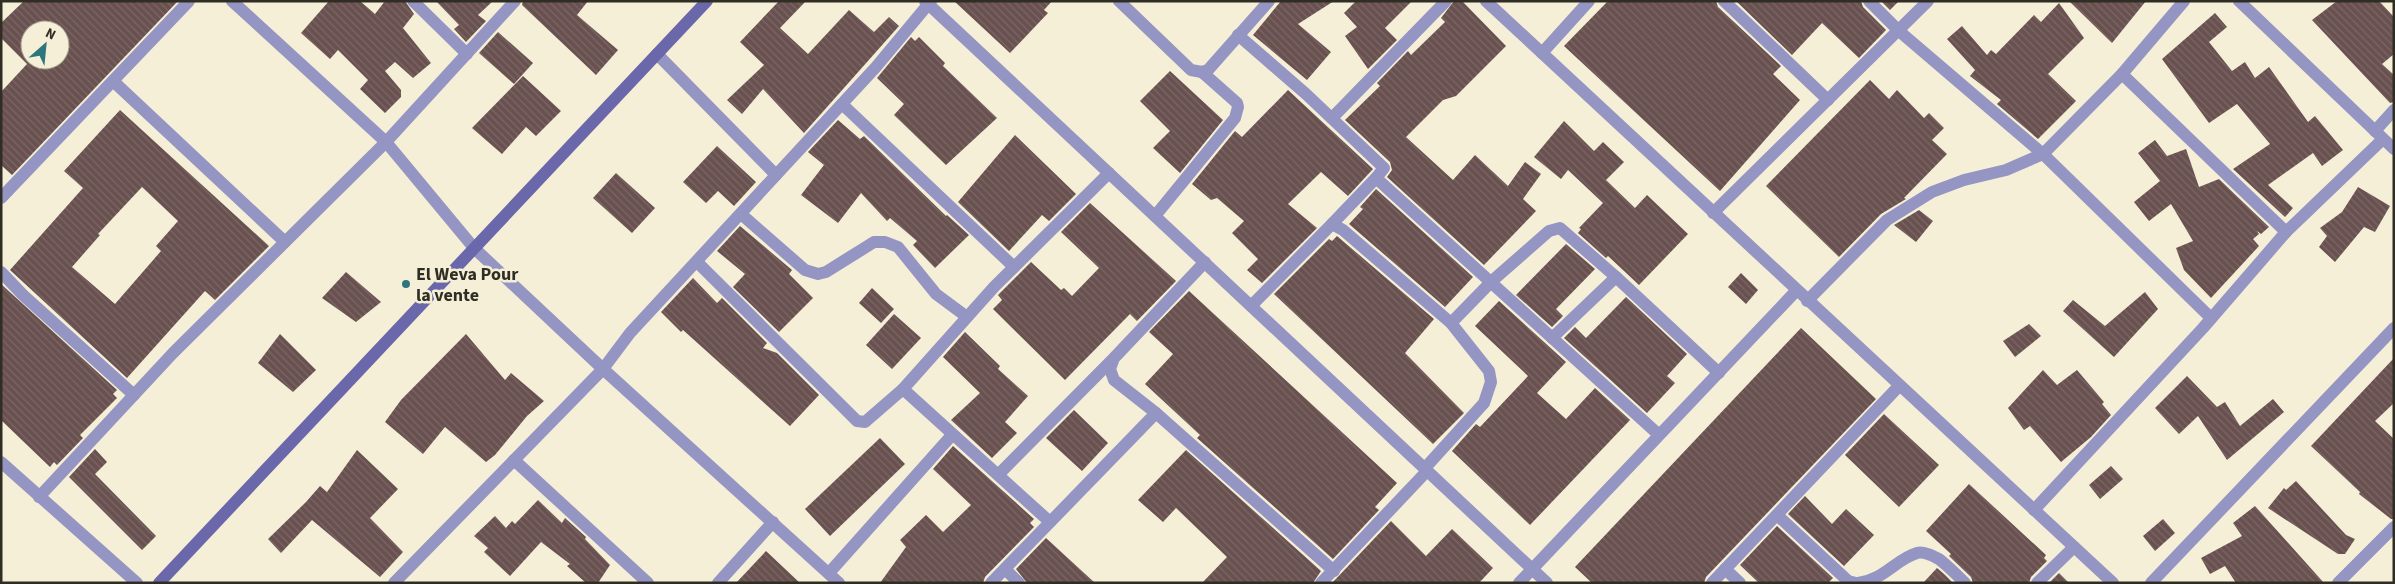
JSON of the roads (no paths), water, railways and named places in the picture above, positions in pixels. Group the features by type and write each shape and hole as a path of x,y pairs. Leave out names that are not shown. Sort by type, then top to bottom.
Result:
{"main road":[{"path":"158,583 707,1"}],"street":[{"path":"2,196 190,1"},
{"path":"232,1 386,142 474,248 603,369 839,583"},
{"path":"413,1 467,54"},
{"path":"39,497 134,394 386,142 515,1"},
{"path":"1119,1 1191,70 1202,72 1208,70 1269,1"},
{"path":"1332,118 1446,1"},
{"path":"1486,1 1898,386 2113,583"},
{"path":"1542,54 1589,1"},
{"path":"1724,1 1828,100"},
{"path":"1869,1 1899,31 2043,154 2212,318"},
{"path":"1713,213 1928,1"},
{"path":"1808,301 1887,220 1917,201 1932,192 1964,180 2006,170 2043,154 2122,74 2184,1"},
{"path":"2239,1 2394,149"},
{"path":"394,583 603,369 630,333 842,104 928,2 1547,583"},
{"path":"1238,35 1332,118 1384,168 1251,306"},
{"path":"657,54 776,175"},
{"path":"1155,216 1215,144 1237,113 1237,103 1202,72"},
{"path":"2122,74 2286,232"},
{"path":"113,81 285,242"},
{"path":"842,104 1014,267"},
{"path":"2034,510 2212,318 2286,232 2379,135 2394,110"},
{"path":"696,262 859,422 865,422 903,389 1014,267 1109,173"},
{"path":"1376,178 1492,281 1658,434"},
{"path":"741,214 805,270 818,274 826,272 874,242 885,242 898,247 936,294 967,317"},
{"path":"1321,583 1476,413 1489,392 1491,382 1489,371 1450,324 1343,230 1332,224"},
{"path":"1450,324 1492,281 1549,231 1560,228 1616,277 1719,373"},
{"path":"999,474 1114,358 1205,262"},
{"path":"1,272 134,394"},
{"path":"1552,338 1616,277"},
{"path":"1519,583 1658,434 1719,373 1796,291"},
{"path":"2151,583 2394,328"},
{"path":"1114,358 1110,369 1114,380 1156,413 1334,570"},
{"path":"1712,583 1898,386"},
{"path":"903,389 1050,522"},
{"path":"991,583 1156,413"},
{"path":"829,573 952,435"},
{"path":"514,460 648,583"},
{"path":"1,462 137,583"},
{"path":"1777,515 1848,581 1857,583 1867,582 1886,573 1918,553 1929,554 1939,560 1965,583"},
{"path":"718,583 773,522"},
{"path":"2340,582 2394,527"},
{"path":"2038,583 2074,547"},
{"path":"1005,569 1019,583"},
{"path":"1725,569 1740,583"}],"place":[{"name":"El Weva Pour la vente","path":"406,284"}]}
